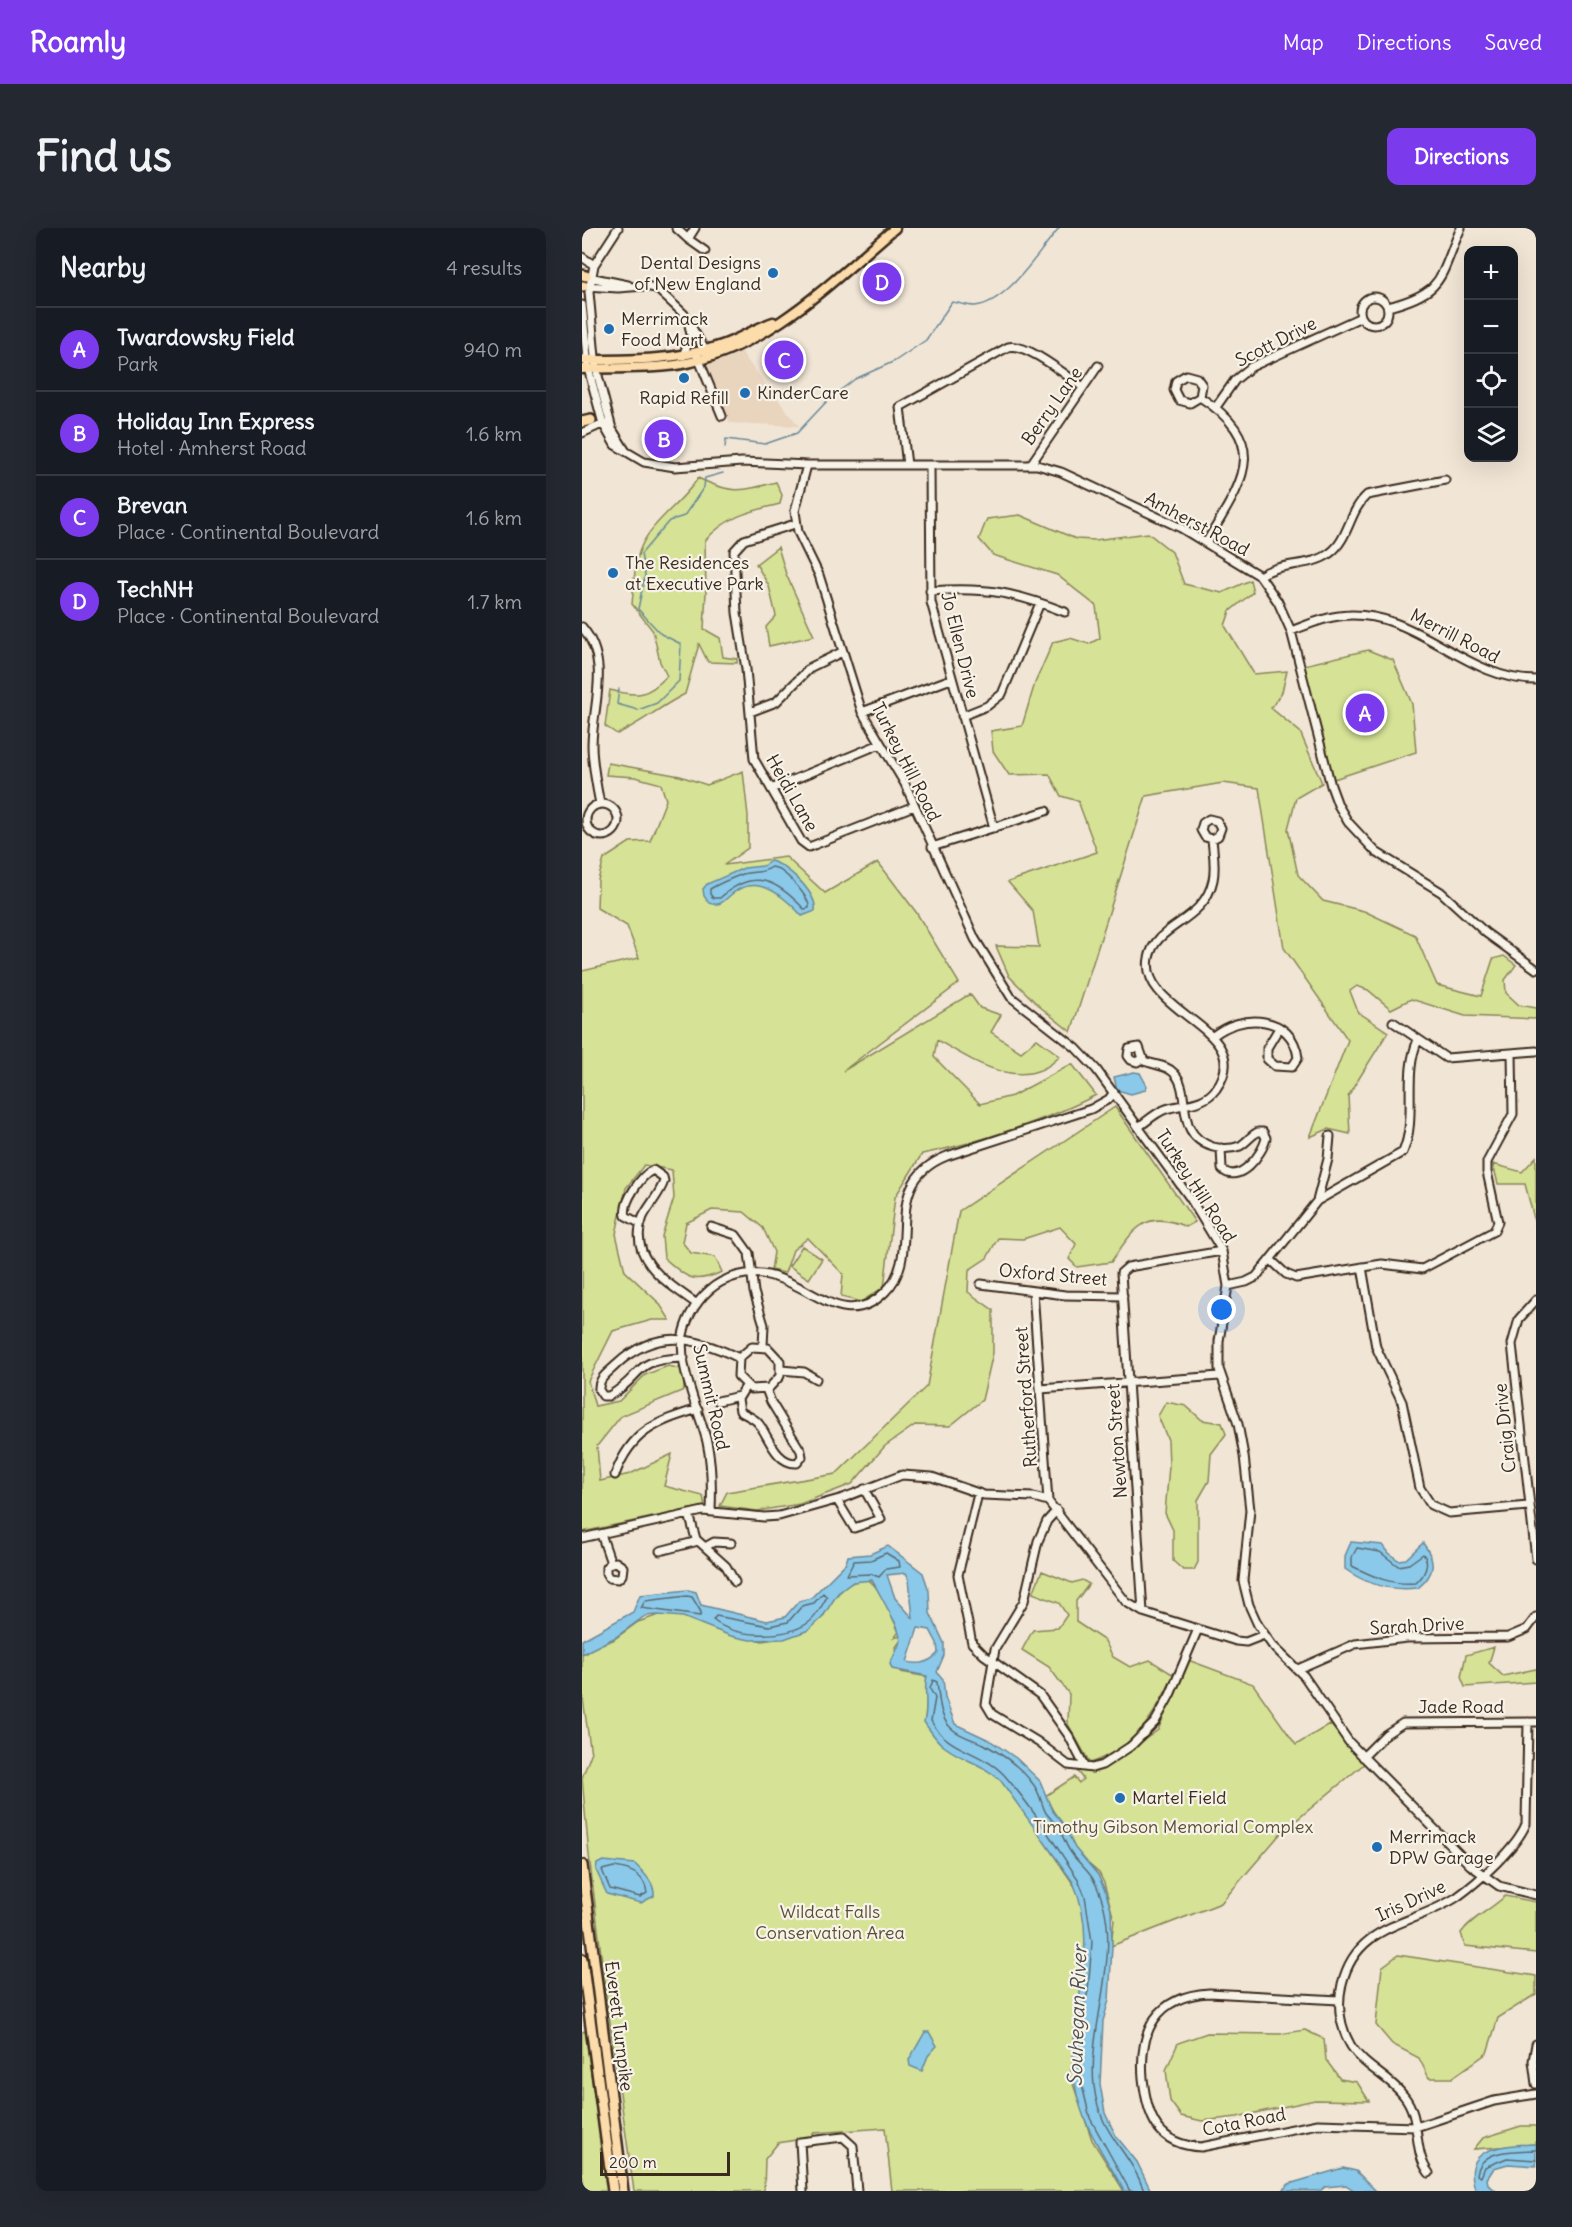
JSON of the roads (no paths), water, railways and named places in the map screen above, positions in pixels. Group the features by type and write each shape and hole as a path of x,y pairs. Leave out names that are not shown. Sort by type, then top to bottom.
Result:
{"highway":[{"name":"Everett Turnpike","path":"582,1865 623,2191"},
{"name":"Everett Turnpike","path":"582,1959 613,2191"}],"main road":[{"path":"588,364 614,368 661,366 700,354 782,319 818,295 895,228"},
{"path":"588,364 700,354"}],"street":[{"path":"588,364 586,276 618,228"},
{"path":"676,228 705,251"},
{"path":"688,239 694,233 695,228"},
{"name":"Scott Drive","path":"1388,307 1416,299 1436,285 1444,273 1461,228"},
{"path":"582,257 594,265"},
{"path":"586,276 630,286 656,288 684,314 722,416"},
{"path":"585,286 618,288 630,286"},
{"path":"582,291 585,286"},
{"name":"Scott Drive","path":"1369,297 1380,298 1388,307 1386,318 1379,324 1367,323 1361,317 1361,305 1369,297"},
{"path":"582,305 588,364"},
{"path":"683,356 691,336 684,314"},
{"name":"Scott Drive","path":"1216,407 1235,380 1251,368 1361,317"},
{"path":"908,465 900,407 1008,347 1017,346 1030,352 1083,387"},
{"name":"Amherst Road","path":"588,364 600,384 595,421"},
{"name":"Amherst Road","path":"588,364 595,421 626,453 644,462 665,467 742,462 807,465 1031,464 1068,475 1206,543 1260,576 1278,602 1291,631 1331,786 1338,806 1348,822 1376,852 1441,892 1497,943 1536,969"},
{"name":"Berry Lane","path":"1031,464 1098,366"},
{"path":"600,384 605,373 614,368"},
{"path":"1184,375 1195,376 1202,385 1200,397 1190,403 1181,401 1175,394 1175,383 1184,375"},
{"path":"1200,397 1216,407 1240,436 1245,466 1241,481 1206,543"},
{"path":"582,433 595,421"},
{"path":"795,524 795,511 807,465"},
{"name":"Jo Ellen Drive","path":"930,465 930,591 951,679 994,828"},
{"path":"1260,576 1271,570 1328,555 1336,548 1359,502 1367,495 1445,480"},
{"name":"Turkey Hill Road","path":"795,524 819,575 862,712 900,775 975,939 1011,997 1080,1051 1114,1092 1201,1214 1222,1251 1228,1286 1219,1341 1220,1376 1238,1424 1250,1495 1243,1570 1246,1595 1264,1635 1298,1669 1344,1736 1482,1876 1510,1890 1536,1895"},
{"name":"Heidi Lane","path":"795,524 744,540 734,551 737,613 754,759 801,841 809,847 914,806"},
{"path":"930,591 1003,592 1065,612"},
{"path":"962,716 987,706 1002,694 1040,603"},
{"name":"Merrill Road","path":"1291,631 1338,616 1389,620 1413,629 1483,670 1507,677 1536,680"},
{"path":"582,627 594,643 599,663 592,751 600,804"},
{"path":"750,712 776,702 811,667 842,652"},
{"path":"862,712 951,679"},
{"path":"771,789 880,744"},
{"path":"600,804 612,807 618,818 613,831 604,836 592,833 586,824 588,811 600,804"},
{"path":"932,847 1046,811"},
{"path":"1140,1126 1163,1110 1208,1097 1220,1081 1224,1066 1223,1055 1213,1036 1156,988 1148,965 1156,941 1195,912 1208,894 1215,870 1212,839"},
{"path":"1213,1036 1225,1028 1254,1020 1265,1021 1279,1028 1290,1039 1298,1053 1297,1063 1289,1068 1273,1065 1266,1056 1267,1048 1279,1028"},
{"path":"1393,1022 1451,1059 1536,1051"},
{"path":"1228,1286 1256,1277 1317,1201 1403,1152 1409,1132 1412,1057 1418,1040"},
{"path":"1271,1260 1286,1274 1296,1278 1382,1264 1422,1269 1486,1237 1497,1227 1498,1222 1487,1172 1487,1162 1513,1114 1515,1104 1512,1053"},
{"path":"1142,1059 1174,1072 1180,1084 1183,1106 1193,1133 1206,1144 1221,1148 1241,1145 1258,1132 1264,1134 1266,1138 1244,1170 1235,1175 1228,1174 1222,1169 1221,1148"},
{"name":"Summit Road","path":"711,1510 710,1458 684,1358 682,1339 697,1304 719,1283 754,1273 784,1278 834,1306 855,1308 870,1303 889,1288 898,1272 906,1201 921,1172 947,1156 1103,1103 1114,1092"},
{"path":"1317,1201 1328,1159 1330,1136"},
{"path":"641,1224 626,1216 625,1210 639,1183 653,1170 660,1174 664,1181 641,1224 643,1255 663,1281 697,1304"},
{"path":"711,1227 725,1229 740,1238 749,1253 754,1273 753,1288 764,1325 763,1346"},
{"name":"Newton Street","path":"1143,1612 1121,1273 1124,1269 1222,1251"},
{"path":"1362,1267 1376,1347 1402,1402 1425,1497 1440,1511 1449,1513 1528,1506"},
{"name":"Oxford Street","path":"981,1284 1065,1295 1123,1296"},
{"name":"Rutherford Street","path":"1033,1292 1048,1501"},
{"name":"Craig Drive","path":"1536,1300 1519,1319 1512,1344 1528,1506 1536,1559"},
{"path":"684,1358 661,1358 648,1362 609,1396 603,1396 599,1390 602,1378 635,1349 653,1341 682,1339 707,1344 739,1358"},
{"path":"763,1346 776,1353 781,1370 776,1382 766,1389 757,1390 746,1386 737,1373 739,1358 749,1348 763,1346"},
{"path":"781,1370 804,1372 816,1379"},
{"path":"1040,1389 1220,1376"},
{"path":"746,1386 739,1396 740,1411 758,1422 769,1443 785,1460 797,1462 801,1458 801,1450 777,1412 766,1389"},
{"path":"718,1401 739,1396"},
{"path":"615,1475 626,1451 645,1430 664,1420 698,1409"},
{"path":"582,1538 711,1510 772,1517 837,1500 893,1477 917,1474 932,1477 978,1494 1033,1497 1048,1501 1057,1510 1118,1595 1143,1612 1241,1642 1264,1635"},
{"path":"837,1500 854,1528 881,1519 864,1489"},
{"path":"978,1494 959,1564 958,1581 972,1643 991,1661 1040,1695 1069,1736 1085,1767"},
{"path":"1057,1510 1043,1529 1023,1601 999,1641 991,1661 988,1710 1038,1742 1064,1763 1085,1767 1102,1765 1117,1756 1155,1722 1170,1695 1198,1629"},
{"path":"689,1514 698,1541 726,1566 735,1582"},
{"path":"601,1534 611,1563"},
{"path":"660,1551 698,1541"},
{"path":"705,1547 714,1542 731,1543"},
{"name":"Sarah Drive","path":"1298,1669 1355,1644 1407,1638 1508,1637 1527,1629 1536,1617"},
{"name":"Jade Road","path":"1363,1757 1386,1734 1403,1723 1532,1722"},
{"name":"Iris Drive","path":"1429,2173 1422,2164 1416,2127 1405,2097 1365,2063 1353,2048 1341,2020 1339,2000 1347,1968 1365,1943 1385,1928 1456,1897 1482,1876 1522,1834 1526,1824 1532,1722"},
{"name":"Cota Road","path":"1339,2000 1209,1993 1187,1996 1173,2002 1156,2016 1143,2043 1145,2100 1151,2119 1168,2138 1187,2146 1201,2147 1318,2124 1416,2127 1494,2101 1536,2094"},
{"path":"1536,2044 1533,2061 1536,2084"},
{"path":"803,2191 800,2142 806,2139 846,2138 853,2146 857,2191"}],"water":[{"path":"770,861 784,867 800,880 815,904 815,911 802,916 780,896 762,887 742,888 717,904 709,903 704,896 703,889 707,884 744,868 763,866"},
{"path":"1134,1072 1140,1073 1147,1086 1145,1090 1131,1094 1117,1090 1114,1077"},
{"path":"1351,1542 1383,1545 1398,1560 1406,1559 1423,1543 1432,1561 1431,1572 1418,1588 1389,1588 1371,1583 1345,1569 1345,1556"},
{"path":"888,1546 923,1573 929,1591 930,1613 944,1643 944,1655 937,1672 943,1679 945,1697 955,1724 989,1740 1016,1758 1040,1781 1052,1810 1064,1825 1075,1848 1098,1875 1106,1893 1111,1910 1112,1946 1109,2000 1103,2021 1100,2084 1105,2113 1116,2136 1137,2162 1151,2191 1124,2191 1088,2127 1078,2099 1073,2058 1085,1932 1081,1907 1073,1882 1001,1781 987,1770 942,1745 924,1722 927,1676 892,1669 890,1664 901,1641 897,1626 872,1580 853,1582 838,1593 822,1618 809,1630 784,1639 750,1640 731,1636 683,1617 658,1615 645,1616 616,1637 582,1654 582,1640 633,1612 640,1595 688,1590 696,1592 701,1605 767,1621 785,1617 799,1601 811,1598 846,1563 848,1556 870,1554","holes":["906,1573 909,1579 913,1618 895,1598 887,1575","918,1628 930,1630 937,1643 938,1653 924,1662 907,1662"]},
{"path":"603,1861 635,1864 651,1883 654,1896 641,1903 607,1894 596,1870 597,1864"},
{"path":"925,2032 929,2032 937,2046 928,2056 922,2071 910,2066 909,2060"},
{"path":"1536,2144 1536,2166 1508,2164 1494,2168 1487,2179 1488,2184 1496,2191 1476,2191 1472,2176 1474,2165 1479,2157 1498,2147"},
{"path":"1343,2168 1356,2171 1376,2191 1355,2191 1346,2185 1325,2187 1320,2191 1282,2191 1289,2184"}],"waterway":[{"path":"725,447 726,439 765,444 797,433 829,399 855,379 895,361 926,340 952,302 975,306 987,303 999,296 1022,274 1059,228"},
{"path":"619,689 617,704 638,710 657,703 679,681 681,644 661,634 638,609 645,575 641,554 669,521 684,516 704,487 705,478 723,473"}],"place":[{"name":"Dental Designs of New England","path":"773,273"},
{"name":"TechNH","path":"882,282"},
{"name":"Merrimack Food Mart","path":"609,329"},
{"name":"Brevan","path":"784,360"},
{"name":"Rapid Refill","path":"684,378"},
{"name":"KinderCare","path":"745,393"},
{"name":"Holiday Inn Express","path":"664,439"},
{"name":"The Residences at Executive Park","path":"613,573"},
{"name":"Twardowsky Field","path":"1365,713"},
{"name":"Martel Field","path":"1120,1798"},
{"name":"Merrimack DPW Garage","path":"1377,1847"}],"park label":[{"name":"Timothy Gibson Memorial Complex","path":"1173,1827"},
{"name":"Wildcat Falls Conservation Area","path":"830,1922"}],"water label":[{"name":"Souhegan River","path":"1077,2016"}]}
